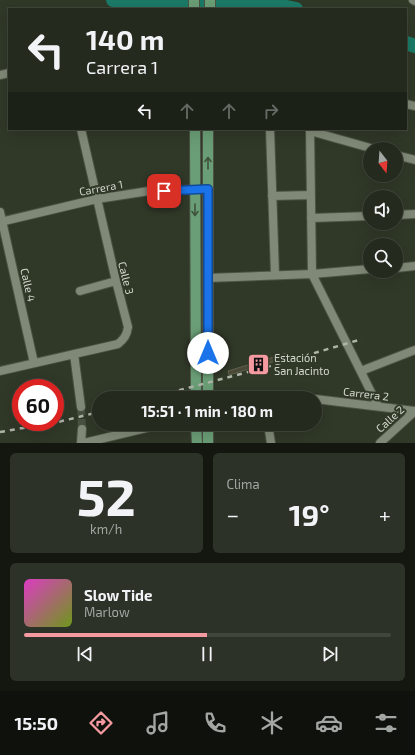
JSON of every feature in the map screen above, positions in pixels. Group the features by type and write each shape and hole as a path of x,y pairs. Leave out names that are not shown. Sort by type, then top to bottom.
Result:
{"main road":[{"path":"195,130 196,391"},
{"path":"208,130 208,391"},
{"path":"196,431 197,443"},
{"path":"208,431 208,443"}],"street":[{"name":"Calle 3","path":"0,370 118,344 127,334 128,327 96,199 81,130"},
{"path":"270,130 275,274"},
{"path":"363,146 310,130 312,274 378,406"},
{"path":"403,157 415,160"},
{"name":"Carrera 1","path":"1,222 96,199 149,191 208,189"},
{"path":"272,196 311,195"},
{"name":"Calle 4","path":"0,212 1,222 34,362"},
{"path":"403,215 415,214"},
{"path":"311,218 363,216"},
{"path":"403,267 415,266"},
{"path":"207,278 275,274 312,274 363,270"},
{"path":"80,291 116,281"},
{"path":"361,371 415,350"},
{"path":"74,354 81,407"},
{"name":"Carrera 2","path":"322,400 415,411"},
{"name":"Calle 2","path":"380,443 415,411"},
{"path":"81,443 82,429"},
{"path":"84,443 134,431"},
{"path":"269,431 271,443"}],"building":[{"name":"Estación San Jacinto","path":"287,353 289,357 229,375 228,371"}],"waterway":[{"path":"113,0 157,3 250,3 291,8"},
{"path":"407,43 415,46"}],"tunnel":[{"path":"81,407 82,429"}],"railway":[{"path":"176,391 267,367 362,339"},
{"path":"0,432 58,422 92,414"}],"place":[{"name":"Estación San Jacinto","path":"258,364"}],"route":[{"path":"164,191 208,189 208,353"}]}
